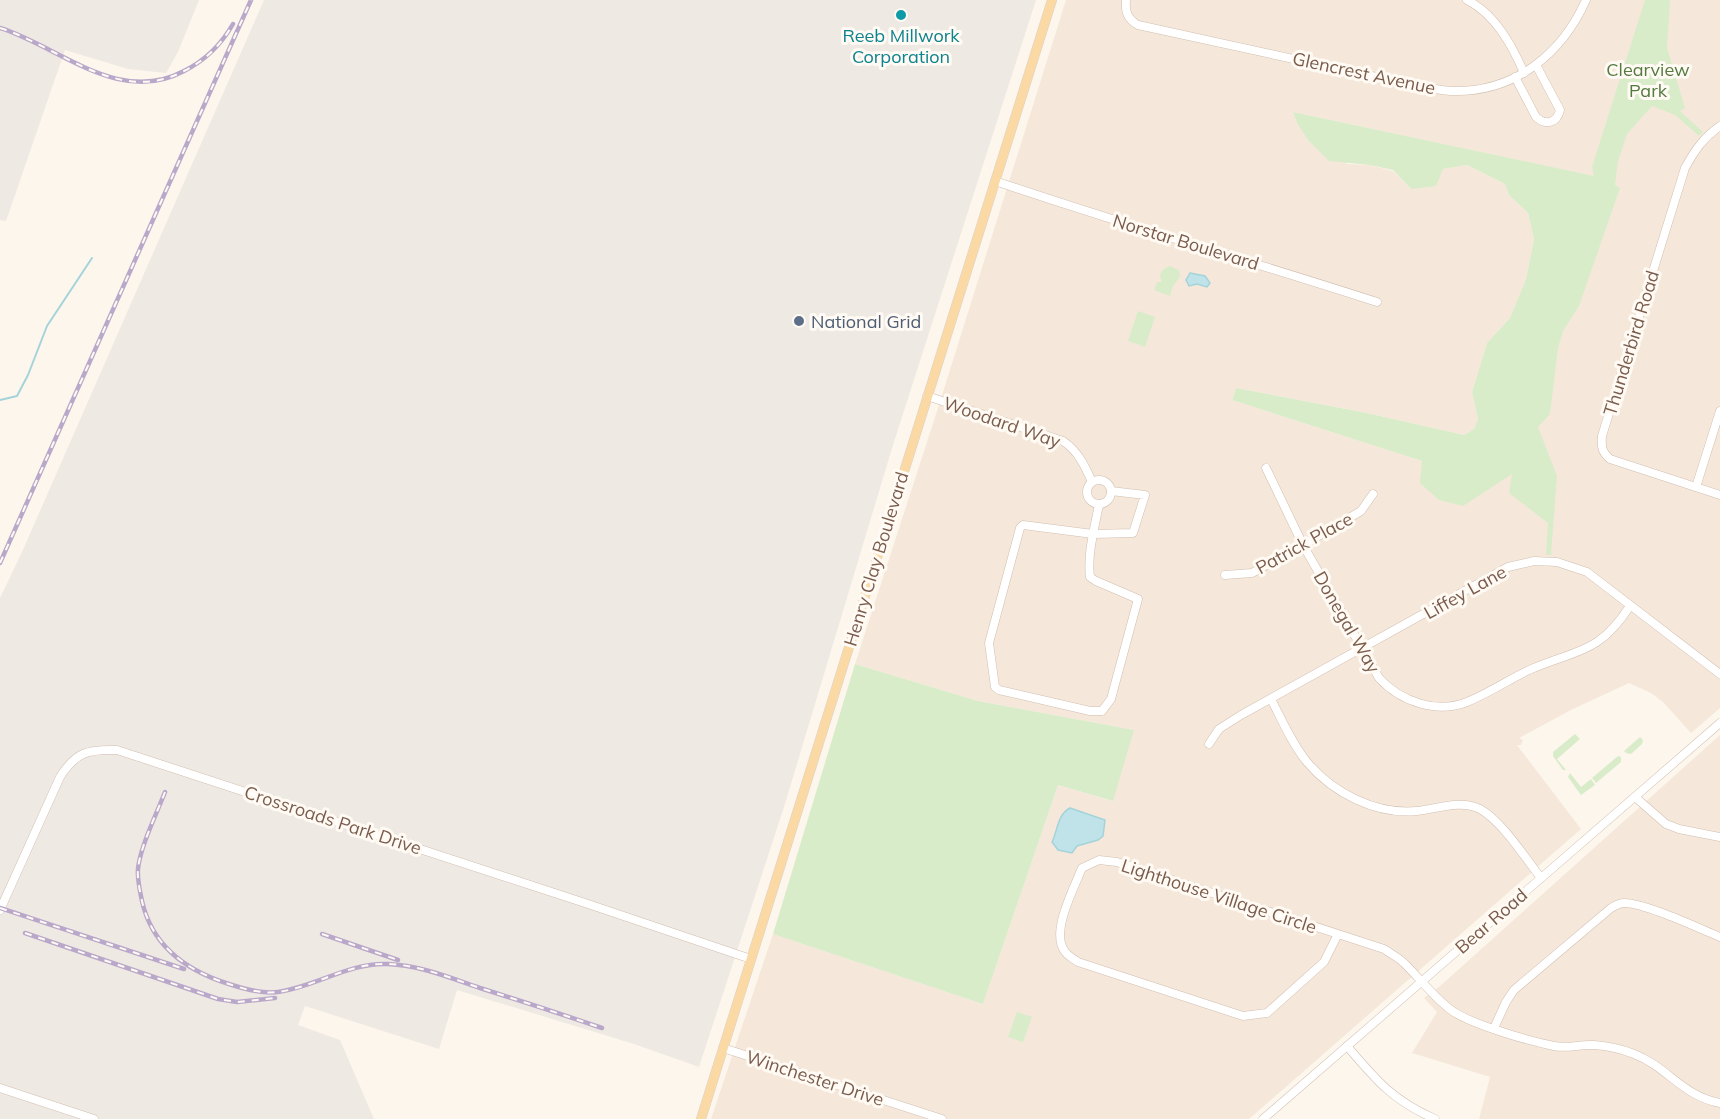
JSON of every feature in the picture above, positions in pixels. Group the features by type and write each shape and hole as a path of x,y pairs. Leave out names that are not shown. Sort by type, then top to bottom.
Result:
{"main road":[{"name":"Henry Clay Boulevard","path":"701,1119 1052,0"}],"street":[{"name":"Glencrest Avenue","path":"1126,0 1126,13 1131,21 1138,25 1422,87 1453,91 1499,84 1536,65 1564,40 1586,0"},
{"path":"1467,0 1487,15 1498,27 1524,73"},
{"path":"1515,77 1536,117 1541,122 1547,123 1558,118 1560,110 1536,65"},
{"name":"Thunderbird Road","path":"1720,126 1708,134 1696,148 1685,168 1602,436 1601,447 1610,459 1720,495"},
{"name":"Norstar Boulevard","path":"995,181 1377,302"},
{"name":"Woodard Way","path":"927,396 1057,438 1075,451 1092,482"},
{"path":"1696,487 1720,411"},
{"name":"Donegal Way","path":"1266,468 1303,545 1361,649 1387,686 1418,703 1449,706 1468,702 1513,677 1590,647 1607,636 1630,606"},
{"name":"Woodard Way","path":"1111,491 1104,481 1092,482 1088,487 1088,497 1092,502 1098,504 1093,534 1088,565 1090,577 1138,599 1111,699 1102,711 1090,711 999,690 995,687 989,643 1020,528 1023,525 1093,534 1133,533 1145,495 1111,491"},
{"path":"1098,504 1109,499 1111,491"},
{"name":"Patrick Place","path":"1225,575 1252,573 1361,511 1373,494"},
{"name":"Liffey Lane","path":"1209,744 1219,729 1271,699 1508,567 1534,561 1557,562 1587,572 1720,674"},
{"path":"1271,699 1289,735 1306,761 1333,786 1358,800 1392,810 1412,812 1454,805 1478,808 1489,815 1500,827 1541,878"},
{"name":"Bear Road","path":"1263,1119 1720,724"},
{"name":"Crossroads Park Drive","path":"0,910 60,777 68,765 78,756 89,751 117,750 751,959"},
{"path":"1635,797 1666,824 1679,829 1720,837"},
{"name":"Lighthouse Village Circle","path":"1338,934 1324,962 1267,1013 1243,1016 1078,962 1064,951 1060,940 1062,919 1082,868 1099,860 1117,862 1338,934 1384,949 1404,963 1451,1010 1467,1019 1555,1046 1594,1045 1636,1054 1657,1065 1692,1094 1720,1103"},
{"path":"1494,1028 1514,990 1611,908 1621,903 1647,908 1720,937"},
{"path":"1347,1046 1379,1083 1401,1102 1435,1119"},
{"name":"Winchester Drive","path":"723,1048 942,1119"},
{"path":"0,1088 94,1119"}],"shaded area":[{"path":"0,0 199,0 178,52 166,73 128,69 65,50 6,221 0,220"},
{"name":"National Grid","path":"264,0 1036,0 893,445 784,807 699,1067 634,1044 457,990 439,1049 305,1006 298,1025 340,1040 374,1119 0,1119 0,598"},
{"path":"1066,0 1720,0 1720,708 1691,733 1663,702 1651,693 1629,683 1519,738 1523,740 1521,745 1517,745 1581,829 1249,1119 711,1119 773,934 983,1004 1058,785 1112,801 1133,730 978,701 855,664","holes":["1293,112 1602,178 1439,500 1422,461 1232,400 1236,388 1367,413 1464,435 1474,429 1478,419 1472,392 1487,343 1510,318 1526,279 1534,239 1528,213 1509,195 1505,184 1467,165 1443,169 1411,189 1393,171 1370,165 1347,164 1297,123"]},
{"path":"1720,735 1720,1119 1479,1119 1490,1077 1412,1053 1437,1012 1424,998"}],"green space":[{"name":"Clearview Park","path":"1645,0 1670,0 1667,48 1685,108 1680,111 1703,132 1699,136 1675,115 1652,106 1627,134 1618,161 1615,185 1620,188 1579,306 1563,331 1558,348 1550,414 1538,427 1557,476 1551,555 1546,555 1548,523 1509,493 1512,474 1463,506 1439,500 1420,483 1422,461 1232,400 1236,388 1367,413 1464,435 1474,429 1478,419 1472,392 1487,343 1510,318 1526,279 1534,239 1528,213 1509,195 1505,184 1467,165 1443,169 1436,186 1411,189 1393,170 1329,161 1308,140 1293,112 1594,176 1592,167"},
{"path":"1170,266 1179,270 1180,277 1173,286 1170,296 1154,290 1157,282 1162,282 1161,272"},
{"path":"1138,311 1155,317 1145,347 1128,341"},
{"path":"855,664 978,701 1134,730 1113,801 1058,785 983,1004 773,934"},
{"path":"1575,734 1580,739 1557,759 1566,770 1563,770 1553,756 1553,752"},
{"path":"1640,737 1643,740 1642,744 1631,754 1624,751"},
{"path":"1618,756 1621,757 1621,762 1596,783 1592,778"},
{"path":"1570,773 1581,787 1591,779 1595,785 1581,795 1568,777"},
{"path":"1017,1012 1032,1017 1023,1042 1008,1037"}],"water":[{"path":"1190,273 1205,276 1210,283 1207,287 1197,284 1189,286 1186,280"},
{"path":"1070,808 1105,820 1103,836 1098,840 1077,846 1072,853 1058,850 1052,842 1060,819"}],"waterway":[{"path":"0,400 17,396 28,375 47,326 92,258"}],"railway":[{"path":"0,563 251,0"},
{"path":"0,28 90,70 113,78 136,82 160,80 192,67 212,51 233,24"},
{"path":"165,792 139,860 138,873 142,901 147,917 163,944 199,972 241,988 259,992 278,992 360,967 374,964 400,965 435,973 602,1028"},
{"path":"0,908 184,969"},
{"path":"25,933 218,999 237,1002 275,998"},
{"path":"322,934 398,960"}],"place":[{"name":"Reeb Millwork Corporation","path":"901,15"},
{"name":"National Grid","path":"799,321"}]}
